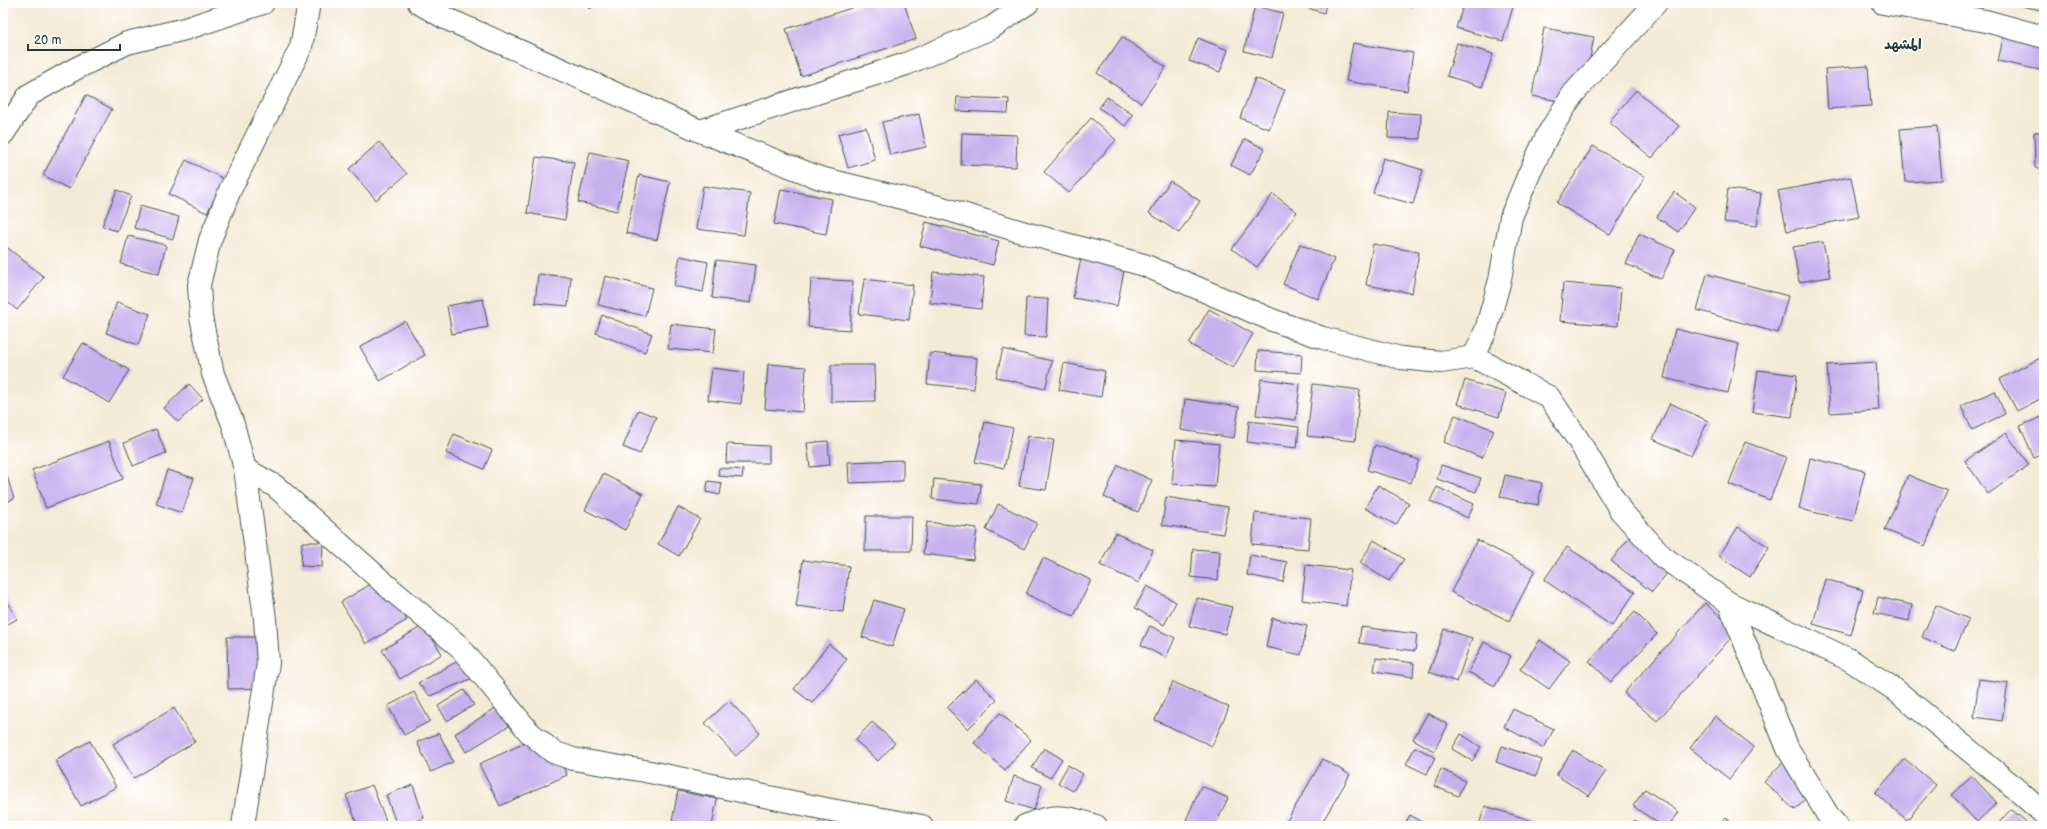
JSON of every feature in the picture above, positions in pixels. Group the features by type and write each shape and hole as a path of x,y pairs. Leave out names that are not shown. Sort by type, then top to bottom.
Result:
{"street":[{"path":"3,134 29,95 74,68 127,43 185,29 262,3"},
{"path":"243,826 268,663 265,619 245,469 233,424 213,374 201,317 199,285 210,240 230,190 300,47 309,3"},
{"path":"419,3 445,18 700,131 820,178 939,206 1022,232 1144,265 1272,320 1323,338 1401,358 1441,362 1474,358 1549,397 1577,438 1621,511 1663,557 1729,603 1850,660 1894,690 2008,782 2044,814"},
{"path":"700,131 906,64 991,28 1028,3"},
{"path":"1474,358 1486,330 1500,280 1511,217 1548,134 1573,94 1656,3"},
{"path":"1883,3 1986,21 2044,37"},
{"path":"245,469 275,486 393,591 459,646 529,732 552,752 573,759 645,771 826,809 922,826"},
{"path":"1729,603 1788,749 1829,817 1837,826"},
{"path":"1025,826 1041,819 1062,816 1096,826"}],"building":[{"path":"585,3 597,3 590,9"},
{"path":"867,3 904,3 916,39 801,76 786,29"},
{"path":"1291,3 1326,3 1324,13"},
{"path":"1396,3 1412,3 1411,7"},
{"path":"1464,3 1499,3 1513,7 1503,41 1456,28"},
{"path":"2044,3 2044,11 2013,4"},
{"path":"1255,6 1283,13 1272,58 1244,51"},
{"path":"1544,28 1594,37 1581,105 1532,96"},
{"path":"2005,30 2044,39 2044,71 1998,61"},
{"path":"1122,37 1166,67 1141,103 1097,73"},
{"path":"1198,38 1228,50 1220,72 1189,61"},
{"path":"1353,43 1413,53 1407,91 1346,81"},
{"path":"1457,43 1493,54 1482,87 1447,76"},
{"path":"1868,66 1871,106 1828,109 1825,69"},
{"path":"1255,78 1285,90 1269,129 1240,118"},
{"path":"1636,90 1679,126 1652,158 1609,122"},
{"path":"86,95 112,109 69,189 43,175"},
{"path":"957,97 1009,99 1008,113 956,111"},
{"path":"1107,97 1133,115 1125,126 1099,108"},
{"path":"1389,112 1421,114 1420,139 1388,138"},
{"path":"919,114 926,147 890,155 882,122"},
{"path":"1091,118 1116,140 1069,193 1044,172"},
{"path":"1937,126 1942,180 1905,182 1900,129"},
{"path":"866,127 875,160 848,168 838,134"},
{"path":"2034,132 2044,132 2044,168 2035,168"},
{"path":"962,133 1017,135 1016,167 961,165"},
{"path":"1245,139 1265,149 1250,175 1231,165"},
{"path":"379,142 407,174 376,200 349,169"},
{"path":"1593,146 1645,177 1610,235 1557,203"},
{"path":"590,152 629,161 617,211 578,202"},
{"path":"536,157 574,162 565,220 527,213"},
{"path":"1383,158 1423,170 1413,204 1373,193"},
{"path":"186,160 224,179 207,213 169,194"},
{"path":"639,175 670,182 657,240 626,233"},
{"path":"1851,177 1859,217 1787,231 1778,191"},
{"path":"1170,181 1200,201 1179,233 1149,213"},
{"path":"703,186 750,193 744,235 696,229"},
{"path":"781,189 832,199 826,234 774,224"},
{"path":"1728,189 1761,193 1757,226 1724,222"},
{"path":"117,190 131,196 117,231 102,226"},
{"path":"1674,192 1695,207 1678,232 1657,217"},
{"path":"1273,194 1297,212 1257,267 1232,249"},
{"path":"140,206 179,217 173,239 134,228"},
{"path":"926,222 999,241 993,265 920,246"},
{"path":"1639,234 1675,250 1661,279 1626,264"},
{"path":"128,236 166,245 159,274 121,264"},
{"path":"1823,242 1830,277 1799,282 1793,247"},
{"path":"3,244 44,277 17,310 3,298"},
{"path":"1300,244 1334,259 1318,299 1283,284"},
{"path":"1373,244 1419,252 1412,293 1366,285"},
{"path":"680,256 708,262 703,292 674,286"},
{"path":"1081,258 1125,266 1117,306 1073,298"},
{"path":"716,260 756,265 751,303 712,298"},
{"path":"933,272 984,277 981,309 930,303"},
{"path":"538,274 571,277 568,306 535,303"},
{"path":"1707,274 1788,296 1778,333 1697,310"},
{"path":"605,276 652,288 645,316 598,305"},
{"path":"811,279 853,281 850,330 808,327"},
{"path":"864,279 913,285 909,320 859,314"},
{"path":"1563,283 1621,288 1618,326 1560,321"},
{"path":"1026,298 1048,299 1046,337 1024,336"},
{"path":"483,299 488,327 452,334 447,306"},
{"path":"117,302 150,314 138,345 106,333"},
{"path":"1209,309 1253,334 1233,368 1189,344"},
{"path":"602,315 652,334 645,352 596,333"},
{"path":"405,321 425,355 380,381 360,347"},
{"path":"671,324 716,329 713,353 668,349"},
{"path":"1675,329 1739,344 1728,393 1664,378"},
{"path":"83,343 129,370 109,403 63,376"},
{"path":"1003,349 1052,361 1045,389 996,377"},
{"path":"1258,351 1302,354 1301,373 1257,370"},
{"path":"930,353 977,358 974,389 927,384"},
{"path":"2044,356 2044,397 2017,411 2000,379"},
{"path":"1876,362 1879,410 1830,413 1827,365"},
{"path":"1064,363 1105,371 1101,397 1059,390"},
{"path":"768,364 806,367 803,412 765,409"},
{"path":"831,365 874,365 875,401 831,402"},
{"path":"712,368 744,372 741,404 708,400"},
{"path":"1758,370 1797,375 1792,417 1752,412"},
{"path":"1261,379 1300,384 1296,420 1256,415"},
{"path":"1465,380 1506,393 1499,417 1457,404"},
{"path":"189,384 203,399 178,422 164,408"},
{"path":"1313,384 1360,390 1355,441 1307,436"},
{"path":"1995,391 2005,414 1972,430 1961,406"},
{"path":"1185,399 1239,407 1234,438 1181,430"},
{"path":"1670,403 1708,421 1691,456 1653,439"},
{"path":"638,410 656,417 640,454 623,447"},
{"path":"1455,415 1494,430 1482,458 1444,442"},
{"path":"2044,416 2044,453 2034,458 2020,426"},
{"path":"1249,421 1299,427 1297,448 1247,442"},
{"path":"985,422 1013,428 1004,468 975,462"},
{"path":"156,429 166,453 133,466 124,443"},
{"path":"2006,433 2029,465 1988,494 1965,461"},
{"path":"454,434 492,450 484,469 446,453"},
{"path":"1028,436 1054,440 1046,490 1019,486"},
{"path":"1176,440 1219,444 1215,487 1172,484"},
{"path":"109,441 123,479 46,508 32,470"},
{"path":"828,441 830,465 810,467 807,443"},
{"path":"1745,442 1786,457 1770,500 1729,484"},
{"path":"727,444 769,446 769,463 726,463"},
{"path":"1375,445 1419,460 1411,483 1367,470"},
{"path":"1810,458 1865,471 1853,521 1799,509"},
{"path":"903,460 903,481 849,483 848,462"},
{"path":"1118,465 1152,480 1138,512 1104,497"},
{"path":"1441,465 1481,478 1476,492 1437,479"},
{"path":"719,468 743,470 742,478 718,476"},
{"path":"167,470 194,478 182,513 156,504"},
{"path":"603,474 643,494 625,530 585,510"},
{"path":"1505,475 1542,483 1538,505 1500,497"},
{"path":"1908,475 1947,491 1925,546 1885,530"},
{"path":"7,476 14,499 3,503 3,477"},
{"path":"934,479 981,484 979,504 932,499"},
{"path":"708,481 722,483 720,495 706,492"},
{"path":"1378,485 1409,503 1396,525 1365,508"},
{"path":"1437,487 1474,504 1468,518 1430,501"},
{"path":"1166,497 1228,507 1223,534 1162,525"},
{"path":"998,504 1037,523 1024,549 986,530"},
{"path":"678,507 700,519 679,556 658,544"},
{"path":"1255,513 1311,518 1308,549 1252,544"},
{"path":"866,516 912,516 911,551 865,551"},
{"path":"927,522 977,528 973,560 923,554"},
{"path":"1738,527 1769,547 1750,577 1719,556"},
{"path":"1634,531 1675,563 1652,592 1611,561"},
{"path":"1115,533 1153,550 1139,583 1100,565"},
{"path":"1374,540 1404,559 1389,581 1360,563"},
{"path":"1477,540 1535,570 1509,621 1451,592"},
{"path":"302,542 323,542 322,567 301,566"},
{"path":"1567,547 1635,592 1612,626 1544,580"},
{"path":"1193,549 1220,551 1218,580 1191,577"},
{"path":"1250,555 1287,562 1283,582 1247,575"},
{"path":"1043,558 1091,580 1074,616 1026,594"},
{"path":"803,560 849,566 843,612 796,606"},
{"path":"1306,565 1351,570 1346,606 1302,600"},
{"path":"381,578 407,620 366,644 341,602"},
{"path":"1825,579 1863,590 1851,635 1813,624"},
{"path":"1147,586 1176,602 1164,625 1135,608"},
{"path":"3,593 17,619 3,627"},
{"path":"1878,597 1912,605 1909,621 1874,613"},
{"path":"1197,598 1232,607 1225,634 1189,626"},
{"path":"874,600 904,609 892,647 862,637"},
{"path":"1705,603 1737,631 1657,721 1624,693"},
{"path":"1936,605 1969,619 1954,651 1922,637"},
{"path":"1635,612 1657,634 1611,682 1589,661"},
{"path":"1272,618 1307,626 1301,655 1266,647"},
{"path":"424,625 442,654 400,679 382,650"},
{"path":"1150,626 1175,638 1166,658 1141,645"},
{"path":"1361,627 1417,634 1415,651 1359,643"},
{"path":"1444,629 1472,638 1457,682 1429,672"},
{"path":"227,637 274,637 274,688 228,689"},
{"path":"1540,640 1570,661 1549,689 1520,669"},
{"path":"1484,642 1511,656 1495,686 1468,672"},
{"path":"829,644 847,659 812,703 794,689"},
{"path":"471,654 485,673 430,696 418,683"},
{"path":"1376,658 1414,663 1413,677 1374,671"},
{"path":"976,679 997,700 968,729 947,708"},
{"path":"1979,679 2008,683 2002,721 1974,717"},
{"path":"1173,682 1229,707 1212,746 1155,720"},
{"path":"464,690 474,705 447,721 438,706"},
{"path":"414,692 430,721 404,735 388,706"},
{"path":"508,700 520,719 466,752 455,734"},
{"path":"729,701 760,733 736,756 705,723"},
{"path":"174,708 195,742 134,778 113,744"},
{"path":"1513,709 1554,729 1544,748 1504,727"},
{"path":"1000,713 1031,740 1005,770 974,743"},
{"path":"1428,713 1448,725 1434,751 1413,739"},
{"path":"1715,716 1754,747 1729,779 1690,748"},
{"path":"872,722 895,743 878,761 855,740"},
{"path":"439,733 453,762 431,772 417,742"},
{"path":"547,733 567,775 500,806 479,764"},
{"path":"1461,734 1481,747 1472,761 1452,749"},
{"path":"90,741 116,787 81,806 55,760"},
{"path":"1502,746 1542,760 1536,776 1496,762"},
{"path":"1415,747 1435,757 1427,774 1406,764"},
{"path":"1044,748 1062,759 1050,778 1032,768"},
{"path":"1573,750 1606,771 1589,796 1556,775"},
{"path":"1323,759 1350,775 1320,826 1284,826"},
{"path":"1905,759 1936,785 1907,820 1875,793"},
{"path":"1783,762 1814,790 1795,810 1764,782"},
{"path":"1068,765 1083,774 1073,791 1058,783"},
{"path":"1441,769 1465,781 1458,796 1434,786"},
{"path":"1014,776 1042,785 1034,810 1006,801"},
{"path":"1972,776 1997,803 1977,822 1952,795"},
{"path":"372,785 388,826 358,826 346,795"},
{"path":"413,785 424,818 402,826 397,826 386,795"},
{"path":"1201,786 1228,798 1215,826 1199,826 1186,820"},
{"path":"1645,789 1679,812 1669,826 1662,826 1633,806"},
{"path":"678,791 717,799 712,826 695,826 672,821"},
{"path":"1485,806 1533,821 1531,826 1479,825"},
{"path":"2011,809 2031,826 1996,826"},
{"path":"1410,815 1430,826 1404,826"},
{"path":"823,817 832,826 815,826"},
{"path":"1726,818 1735,826 1720,826"},
{"path":"1635,820 1643,826 1631,826"}],"district":[{"name":"المشهد","path":"1903,44"}]}
